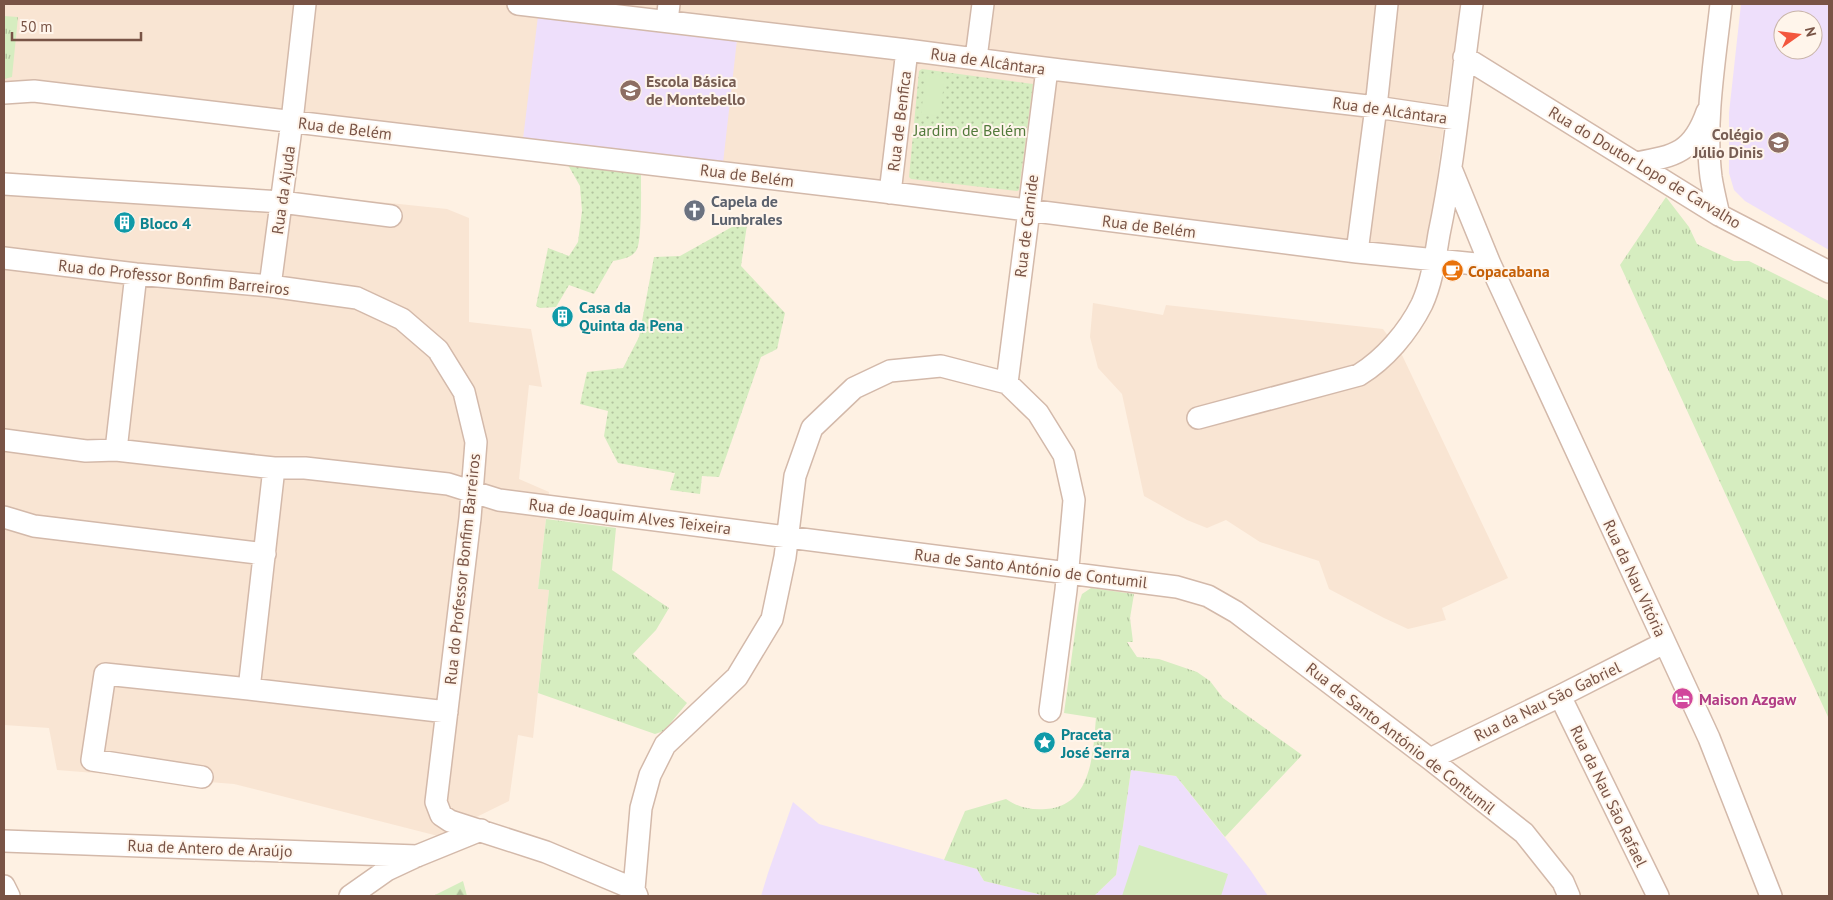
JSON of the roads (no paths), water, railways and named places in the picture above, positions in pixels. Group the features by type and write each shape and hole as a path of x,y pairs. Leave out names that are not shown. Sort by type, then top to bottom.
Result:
{"street":[{"name":"Rua da Ajuda","path":"270,286 292,121 305,4"},
{"name":"Rua de Alcântara","path":"518,4 668,12 907,50 1047,69 1376,107 1457,119"},
{"path":"976,58 983,4"},
{"path":"1357,252 1387,4"},
{"path":"1198,418 1360,375 1373,367 1402,336 1421,306 1430,285 1452,171 1464,57 1472,4"},
{"path":"1719,215 1711,177 1711,102 1721,4"},
{"name":"Rua de Benfica","path":"890,193 907,50"},
{"name":"Rua do Doutor Lopo de Carvalho","path":"1464,57 1719,215 1829,272"},
{"name":"Rua de Carnide","path":"1007,383 1047,69"},
{"name":"Rua de Belém","path":"4,93 34,91 890,193 1357,252 1490,264"},
{"path":"1636,163 1666,158 1690,145 1701,130 1711,102"},
{"name":"Rua da Nau Vitória","path":"1452,171 1490,264 1709,738 1771,896"},
{"path":"4,184 281,202 391,216"},
{"name":"Rua do Professor Bonfim Barreiros","path":"4,258 136,274 270,286 357,298 402,319 438,350 464,392 476,442 473,493 436,802 441,815 450,821 546,852 636,893"},
{"path":"116,450 136,274"},
{"path":"636,893 641,808 650,775 665,745 737,677 772,619 788,536 795,476 812,428 854,388 890,371 941,366 1007,383 1038,413 1064,455 1074,500 1068,572 1050,712"},
{"name":"Rua de Joaquim Alves Teixeira","path":"4,440 86,451 116,450 274,468 305,468 448,484 499,500 788,536"},
{"path":"248,689 274,468"},
{"path":"4,517 34,526 265,554"},
{"name":"Rua de Santo António de Contumil","path":"788,536 1177,587 1208,596 1236,612 1524,833 1563,882 1569,896"},
{"name":"Rua da Nau São Gabriel","path":"1430,759 1664,643"},
{"path":"202,777 92,760 105,674 447,712"},
{"name":"Rua da Nau São Rafael","path":"1560,696 1658,896"},
{"path":"350,896 387,870 482,830"},
{"name":"Rua de Antero de Araújo","path":"4,841 417,856"},
{"path":"4,886 9,896"}],"place":[{"name":"Escola Básica de Montebello","path":"630,90"},
{"name":"Colégio Júlio Dinis","path":"1779,143"},
{"name":"Capela de Lumbrales","path":"695,210"},
{"name":"Bloco 4","path":"124,223"},
{"name":"Copacabana","path":"1452,271"},
{"name":"Casa da Quinta da Pena","path":"563,316"},
{"name":"Maison Azgaw","path":"1683,699"},
{"name":"Praceta José Serra","path":"1045,743"}],"park label":[{"name":"Jardim de Belém","path":"970,130"}]}
